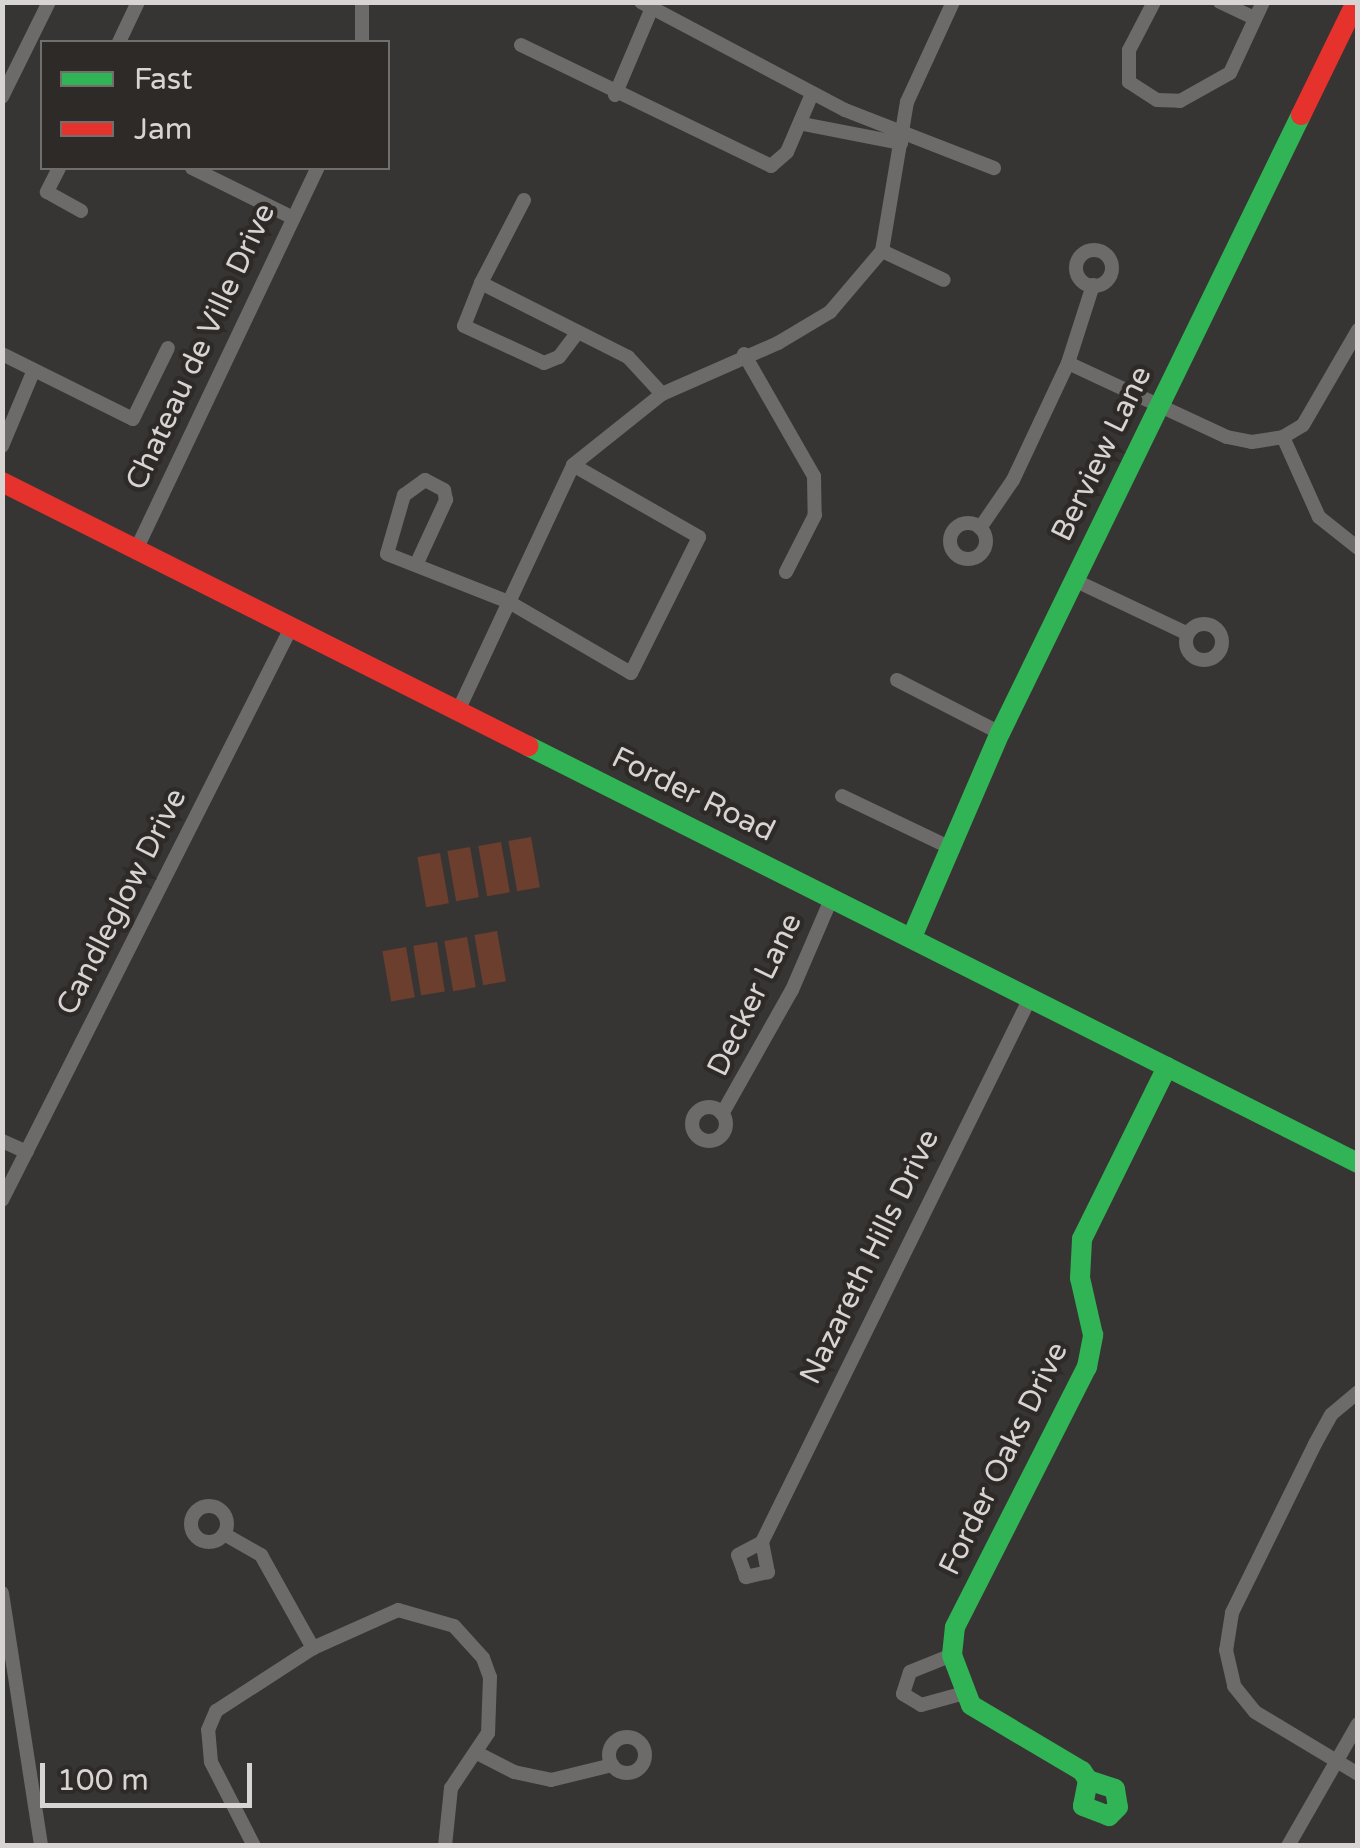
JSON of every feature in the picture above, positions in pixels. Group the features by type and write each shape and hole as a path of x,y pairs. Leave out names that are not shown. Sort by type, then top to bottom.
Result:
{"street":[{"path":"2,97 49,2"},
{"path":"120,40 138,2"},
{"path":"362,2 362,40"},
{"path":"457,713 572,464 662,394 744,354 778,343 830,312 882,251 907,102 953,2"},
{"path":"1154,2 1127,66 1129,82 1156,100 1180,101 1230,73 1262,2"},
{"path":"1220,2 1255,18"},
{"name":"Berview Lane","path":"912,937 1000,733 1356,2"},
{"path":"614,94 647,5 812,94 902,136 994,168"},
{"path":"521,45 614,94 771,166 788,152 803,124 812,94"},
{"path":"803,124 902,136"},
{"path":"57,170 46,192 80,211"},
{"path":"196,170 293,218"},
{"name":"Chateau de Ville Drive","path":"136,550 316,170"},
{"path":"524,200 464,326 544,363 559,357 578,332"},
{"path":"882,251 944,280"},
{"path":"481,284 628,357 662,394"},
{"path":"980,528 1014,480 1068,363 1092,285"},
{"path":"1068,363 1227,438 1283,437 1303,425 1358,330"},
{"path":"2,354 133,419 168,348"},
{"path":"744,354 814,476 815,515 786,572"},
{"path":"2,446 34,370"},
{"path":"1283,437 1312,506 1358,548"},
{"path":"416,565 446,500 444,490 425,480 404,495 387,554 509,602 632,673 700,537 572,464"},
{"name":"Forder Road","path":"2,482 1358,1163"},
{"path":"1074,580 1188,634"},
{"name":"Candleglow Drive","path":"2,1200 291,628"},
{"path":"896,680 1000,733"},
{"path":"842,796 953,848"},
{"name":"Decker Lane","path":"722,1114 792,990 832,897"},
{"name":"Nazareth Hills Drive","path":"762,1542 1030,998"},
{"name":"Forder Oaks Drive","path":"952,1655 955,1628 1086,1366 1093,1335 1080,1278 1082,1239 1167,1067"},
{"path":"2,1140 27,1152"},
{"path":"1358,1392 1331,1415 1315,1444 1232,1613 1226,1650 1234,1686 1256,1712 1358,1774"},
{"path":"224,1534 261,1555 314,1648"},
{"path":"2,1594 41,1846"},
{"path":"254,1846 211,1762 208,1730 229,1698 314,1648 398,1610 454,1626 483,1658 490,1677 494,1706 480,1754 452,1788 444,1846"},
{"path":"965,1693 921,1705 903,1694 910,1672 952,1655 965,1693 990,1721 1088,1780"},
{"path":"1288,1846 1358,1724"},
{"path":"480,1754 514,1772 551,1780 612,1765"}],"shaded area":[{"path":"531,837 540,887 517,891 508,841"},
{"path":"501,842 510,892 487,896 478,846"},
{"path":"470,847 479,897 456,901 447,851"},
{"path":"440,853 449,903 426,907 417,857"},
{"path":"497,931 506,981 483,985 474,935"},
{"path":"467,937 476,987 453,991 444,941"},
{"path":"437,942 445,991 421,995 413,946"},
{"path":"406,947 415,997 391,1001 382,951"}],"traffic: fast":[{"path":"912,937 1000,733 1301,115"},
{"path":"528,746 1358,1163"},
{"path":"1088,1780 1115,1789 1118,1807 1109,1816 1083,1806 1088,1780 1082,1771 971,1705 952,1655 955,1627 1087,1367 1093,1335 1080,1278 1082,1239 1167,1067"}],"traffic: jam":[{"path":"1301,115 1356,2"},
{"path":"2,482 528,746"}]}
